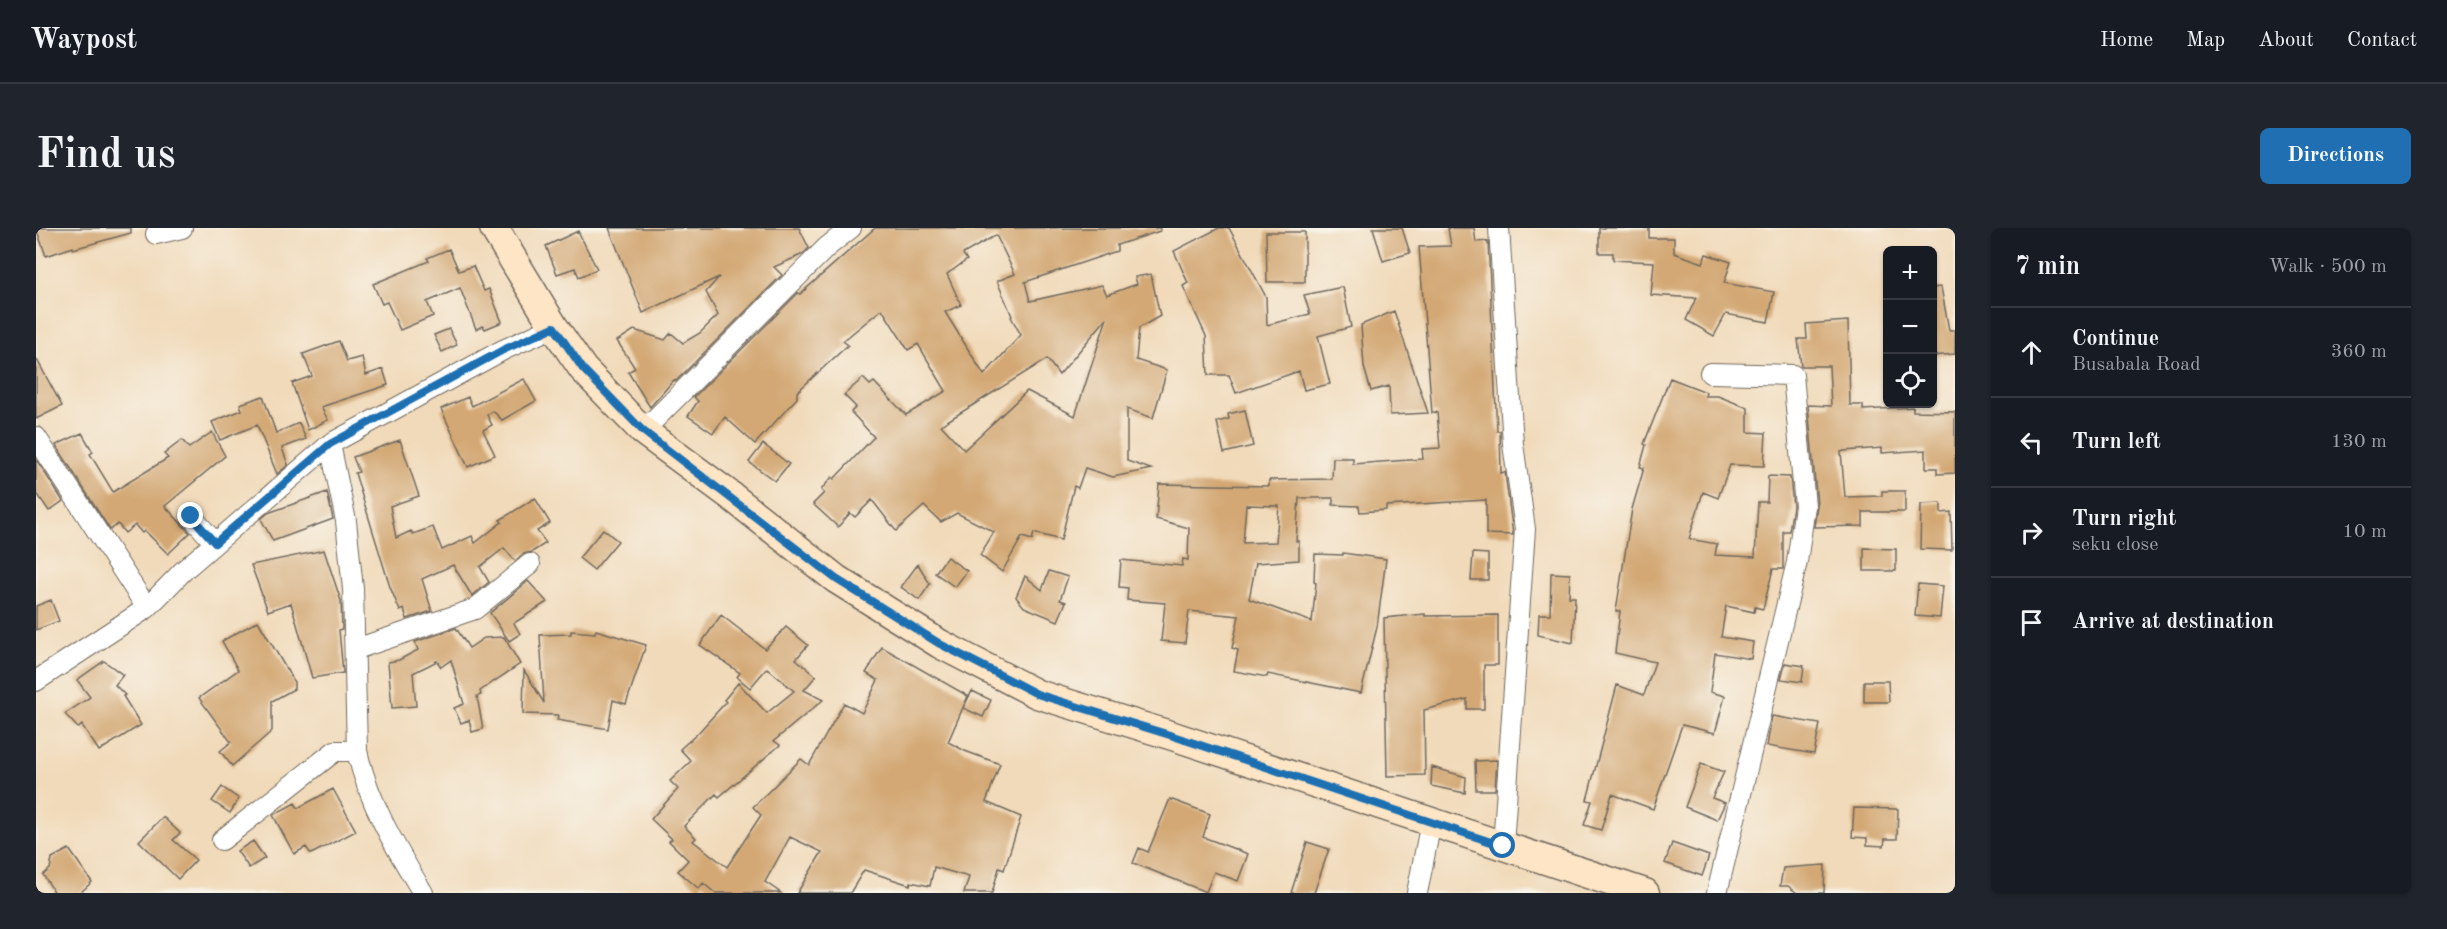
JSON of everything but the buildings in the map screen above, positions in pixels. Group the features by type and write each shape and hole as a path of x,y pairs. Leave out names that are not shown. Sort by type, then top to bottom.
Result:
{"street":[{"path":"156,234 182,228"},
{"path":"494,228 554,327 583,369 643,431 836,579 940,644 1037,694 1173,736 1644,893"},
{"path":"643,431 826,246 851,228"},
{"path":"1499,228 1514,444 1525,529 1503,846"},
{"path":"36,681 147,608 215,543 330,444 503,350 554,327"},
{"path":"1710,373 1793,375 1805,506 1797,562 1717,893"},
{"path":"36,437 147,608"},
{"path":"330,444 346,521 353,589 357,752 363,776 384,828 423,893"},
{"path":"191,516 215,543"},
{"path":"356,649 475,609 530,564"},
{"path":"222,840 335,752 357,752"},
{"path":"1417,893 1431,822"}],"route":[{"path":"191,516 215,543 330,444 503,350 554,327 583,369 643,431 731,496 836,579 940,644 1037,694 1173,736 1503,846"}]}
